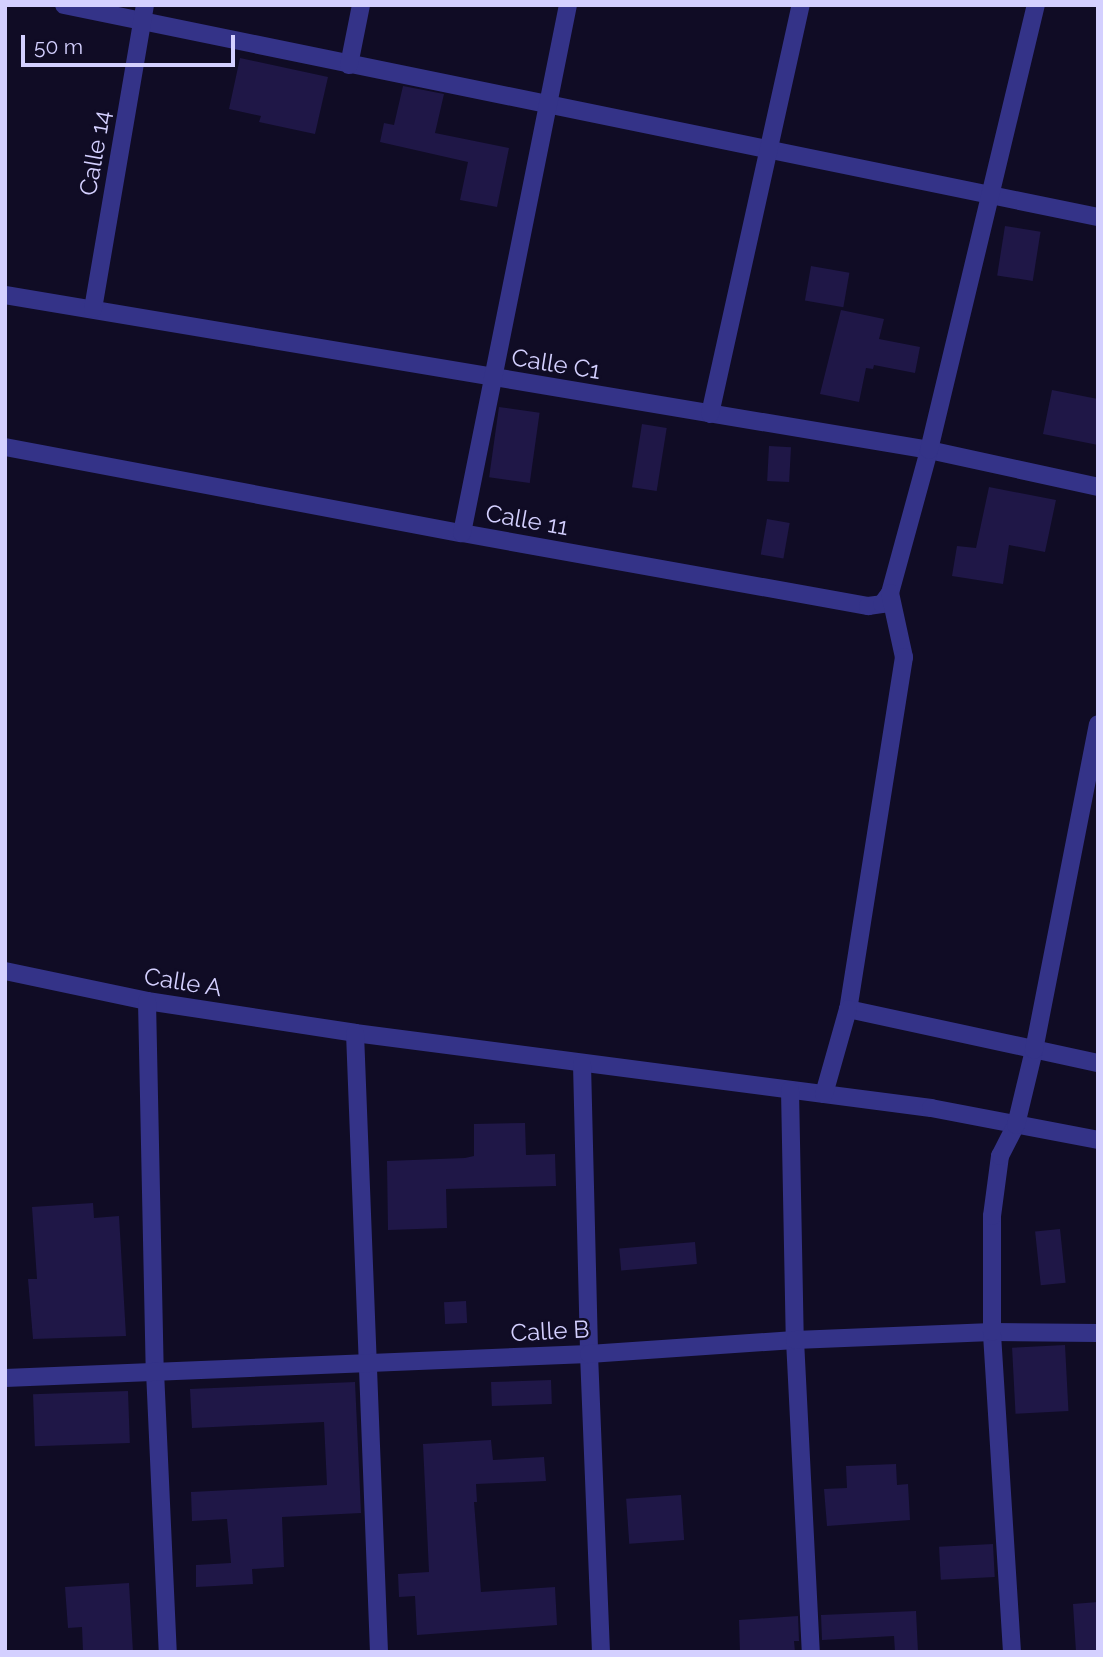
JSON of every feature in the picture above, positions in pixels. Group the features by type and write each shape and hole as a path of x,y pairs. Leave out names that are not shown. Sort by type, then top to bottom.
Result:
{"street":[{"path":"64,5 143,14 349,65 1098,217"},
{"path":"349,65 361,5"},
{"path":"462,533 568,5"},
{"path":"710,414 801,5"},
{"path":"824,1094 848,1009 904,657 890,593 929,450 1037,5"},
{"name":"Calle 14","path":"93,309 143,14"},
{"name":"Calle C1","path":"5,295 493,379 929,450 1098,487"},
{"name":"Calle 11","path":"5,447 867,606 882,604 890,593"},
{"path":"1012,1652 992,1332 992,1216 1000,1156 1016,1125 1034,1050 1098,724"},
{"name":"Calle A","path":"5,971 147,1001 582,1064 931,1108 1098,1140"},
{"path":"147,1001 155,1371 168,1652"},
{"path":"848,1009 1098,1063"},
{"path":"355,1033 379,1652"},
{"path":"582,1064 589,1354 601,1652"},
{"path":"790,1090 795,1340 811,1652"},
{"name":"Calle B","path":"5,1378 589,1354 795,1340 992,1332 1098,1333"}],"building":[{"path":"240,58 328,77 315,134 259,122 261,116 229,109"},
{"path":"403,86 444,94 435,133 509,148 497,207 460,200 468,162 380,142 384,123 394,125"},
{"path":"1005,226 1041,232 1033,281 997,275"},
{"path":"811,266 849,273 843,307 805,300"},
{"path":"841,310 884,319 879,339 920,347 915,373 874,365 873,369 866,368 859,402 820,394"},
{"path":"1052,390 1098,399 1098,445 1043,434"},
{"path":"499,407 540,413 530,483 489,477"},
{"path":"642,424 667,428 657,491 632,487"},
{"path":"769,446 791,447 789,482 767,481"},
{"path":"989,487 1056,500 1045,552 1009,545 1003,584 952,576 957,546 976,548"},
{"path":"767,519 790,523 783,558 761,554"},
{"path":"525,1123 526,1155 555,1154 556,1186 446,1189 447,1228 388,1230 387,1161 474,1156 474,1124"},
{"path":"93,1203 94,1218 119,1216 126,1336 33,1339 28,1279 37,1279 32,1207"},
{"path":"1060,1229 1066,1283 1041,1285 1035,1232"},
{"path":"695,1242 697,1264 621,1271 619,1249"},
{"path":"466,1301 467,1323 445,1324 444,1302"},
{"path":"1065,1345 1068,1411 1016,1414 1012,1348"},
{"path":"551,1380 552,1404 492,1406 491,1382"},
{"path":"355,1382 361,1513 282,1517 284,1567 252,1569 253,1584 196,1587 196,1565 231,1563 227,1519 192,1521 191,1492 327,1485 324,1422 192,1428 190,1389"},
{"path":"128,1391 130,1443 35,1446 33,1394"},
{"path":"491,1440 493,1460 544,1457 546,1481 476,1484 477,1502 474,1502 481,1592 555,1587 557,1625 417,1635 415,1596 399,1597 398,1574 429,1572 423,1444"},
{"path":"896,1464 897,1485 908,1484 910,1520 827,1526 824,1489 847,1488 846,1466"},
{"path":"681,1495 684,1540 629,1544 626,1499"},
{"path":"993,1544 995,1577 941,1580 939,1547"},
{"path":"129,1583 133,1652 83,1652 82,1627 68,1628 65,1587"},
{"path":"1098,1602 1098,1652 1076,1652 1073,1604"},
{"path":"916,1611 918,1652 895,1652 894,1636 822,1640 821,1615"},
{"path":"798,1616 799,1641 794,1641 795,1652 740,1652 739,1620"}]}
